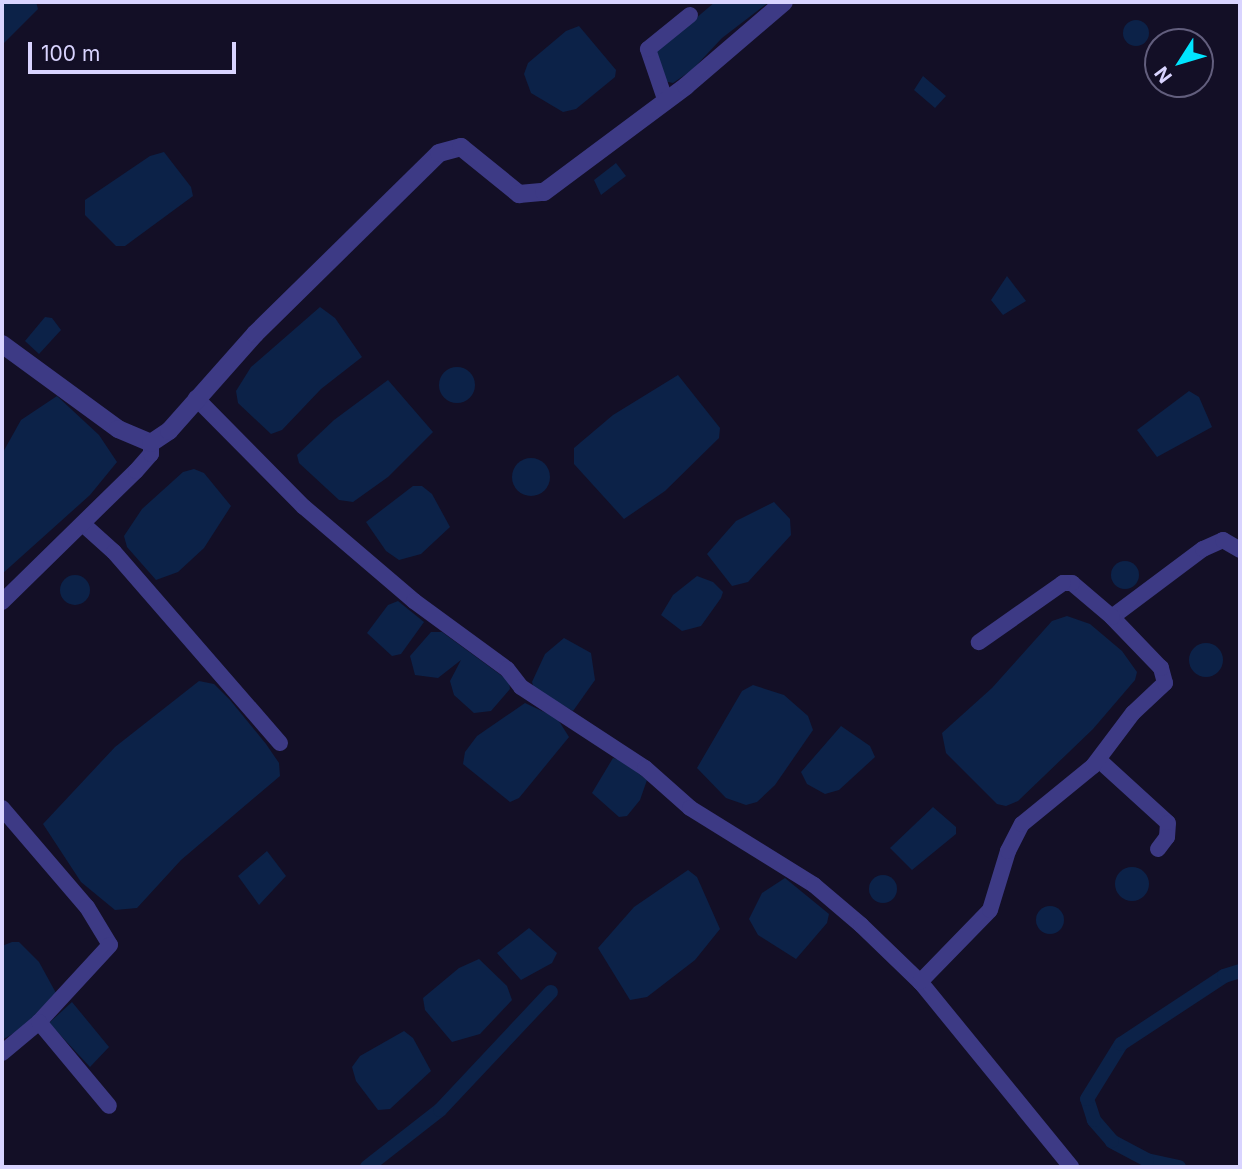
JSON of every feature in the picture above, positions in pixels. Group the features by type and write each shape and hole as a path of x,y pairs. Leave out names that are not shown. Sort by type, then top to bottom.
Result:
{"street":[{"path":"151,443 169,431 196,398 439,153 461,147 508,188 534,196 560,183 666,102 784,2"},
{"path":"666,102 648,49 690,15"},
{"path":"2,344 118,429 151,443"},
{"path":"196,398 304,508 414,601 508,669 521,687 645,768 690,808 814,886 920,982 1071,1167"},
{"path":"2,602 84,525 151,454 151,443"},
{"path":"84,525 114,552 280,743"},
{"path":"1112,617 1203,549 1223,540 1240,550"},
{"path":"920,982 990,910 1008,851 1022,824 1099,760 1133,713 1165,682 1161,668 1079,586 1063,583 979,642"},
{"path":"1099,760 1168,823 1167,837 1158,849"},
{"path":"2,808 87,907 110,945 39,1022 2,1054"},
{"path":"39,1022 109,1106"}],"water":[{"path":"2,2 36,2 38,9 2,45"},
{"path":"715,2 769,2 722,38 692,70 673,83 664,81 655,53"},
{"path":"1136,20 1148,28 1144,28 1144,43 1136,46 1127,42 1123,33 1127,24"},
{"path":"579,26 616,70 615,77 576,109 563,112 531,93 524,74 528,63 566,31"},
{"path":"923,76 946,96 935,108 914,90"},
{"path":"164,152 191,187 193,196 125,246 116,246 85,215 85,200 150,156"},
{"path":"616,163 626,176 601,195 594,180"},
{"path":"1007,276 1026,301 1003,315 991,300"},
{"path":"320,307 335,318 362,357 321,389 282,430 271,434 238,403 236,391 251,367"},
{"path":"45,317 52,318 61,330 39,354 25,341"},
{"path":"457,367 470,372 475,385 470,398 457,403 444,398 439,385 444,372"},
{"path":"678,375 720,428 719,438 665,491 624,519 574,464 574,448 613,415"},
{"path":"388,380 433,432 388,477 353,502 339,500 299,463 297,455 334,420"},
{"path":"1189,391 1199,397 1212,427 1157,457 1137,430"},
{"path":"57,396 99,435 117,462 90,495 2,574 2,454 21,420"},
{"path":"531,458 544,464 550,477 544,490 531,496 518,490 512,477 518,464"},
{"path":"194,469 204,473 231,506 204,548 178,572 156,580 127,547 124,536 142,509 183,472"},
{"path":"413,486 422,486 432,494 450,527 421,554 399,560 386,551 366,522"},
{"path":"774,502 790,519 791,535 748,582 732,586 707,554 736,521"},
{"path":"1125,561 1135,565 1139,575 1135,585 1125,589 1115,585 1111,575 1115,565"},
{"path":"75,575 86,579 90,590 86,601 75,605 64,601 60,590 64,579"},
{"path":"697,576 713,582 723,592 701,626 682,631 661,615 673,595"},
{"path":"398,601 424,622 401,654 392,656 367,633 388,605"},
{"path":"1067,616 1090,624 1122,651 1137,672 1135,680 1093,729 1018,801 1006,806 997,804 946,753 942,733 992,688 1052,621"},
{"path":"431,632 442,632 509,681 510,689 491,711 474,713 454,695 450,681 461,660 438,678 415,675 410,656"},
{"path":"564,638 591,653 595,680 573,711 534,689 532,682 545,654"},
{"path":"1206,643 1218,648 1223,660 1218,672 1206,677 1194,672 1189,660 1194,648"},
{"path":"199,681 214,684 230,700 279,763 280,776 181,860 137,908 115,910 81,882 43,824 115,747"},
{"path":"753,685 784,695 808,716 813,730 775,785 757,802 746,805 726,798 697,768 742,691"},
{"path":"525,703 557,718 569,737 519,798 510,802 463,764 465,752 477,736"},
{"path":"841,726 870,746 875,757 839,790 825,794 807,784 801,772"},
{"path":"613,758 622,760 647,780 640,800 627,816 619,817 592,793"},
{"path":"933,807 956,827 956,834 912,870 890,848"},
{"path":"267,851 286,876 259,905 238,876"},
{"path":"1132,867 1144,872 1149,884 1144,896 1132,901 1120,896 1115,884 1120,872"},
{"path":"688,870 697,877 720,929 695,960 647,997 630,1000 598,948 634,907"},
{"path":"883,875 893,879 897,889 893,899 883,903 873,899 869,889 873,879"},
{"path":"785,878 829,914 827,923 796,959 758,935 749,919 762,893"},
{"path":"1050,906 1060,910 1064,920 1060,930 1050,934 1040,930 1036,920 1040,910"},
{"path":"529,928 557,953 552,963 521,980 497,953"},
{"path":"19,942 39,962 56,993 21,1029 2,1040 2,946"},
{"path":"479,959 507,986 512,1000 480,1034 452,1042 425,1010 423,998 459,968"},
{"path":"72,1002 109,1047 90,1067 49,1023"},
{"path":"404,1031 413,1038 431,1071 390,1109 378,1110 356,1081 352,1067 360,1056"}],"waterway":[{"path":"1179,1167 1147,1160 1112,1141 1094,1120 1087,1099 1121,1044 1224,976 1240,971"},
{"path":"367,1167 440,1110 551,992"}]}
